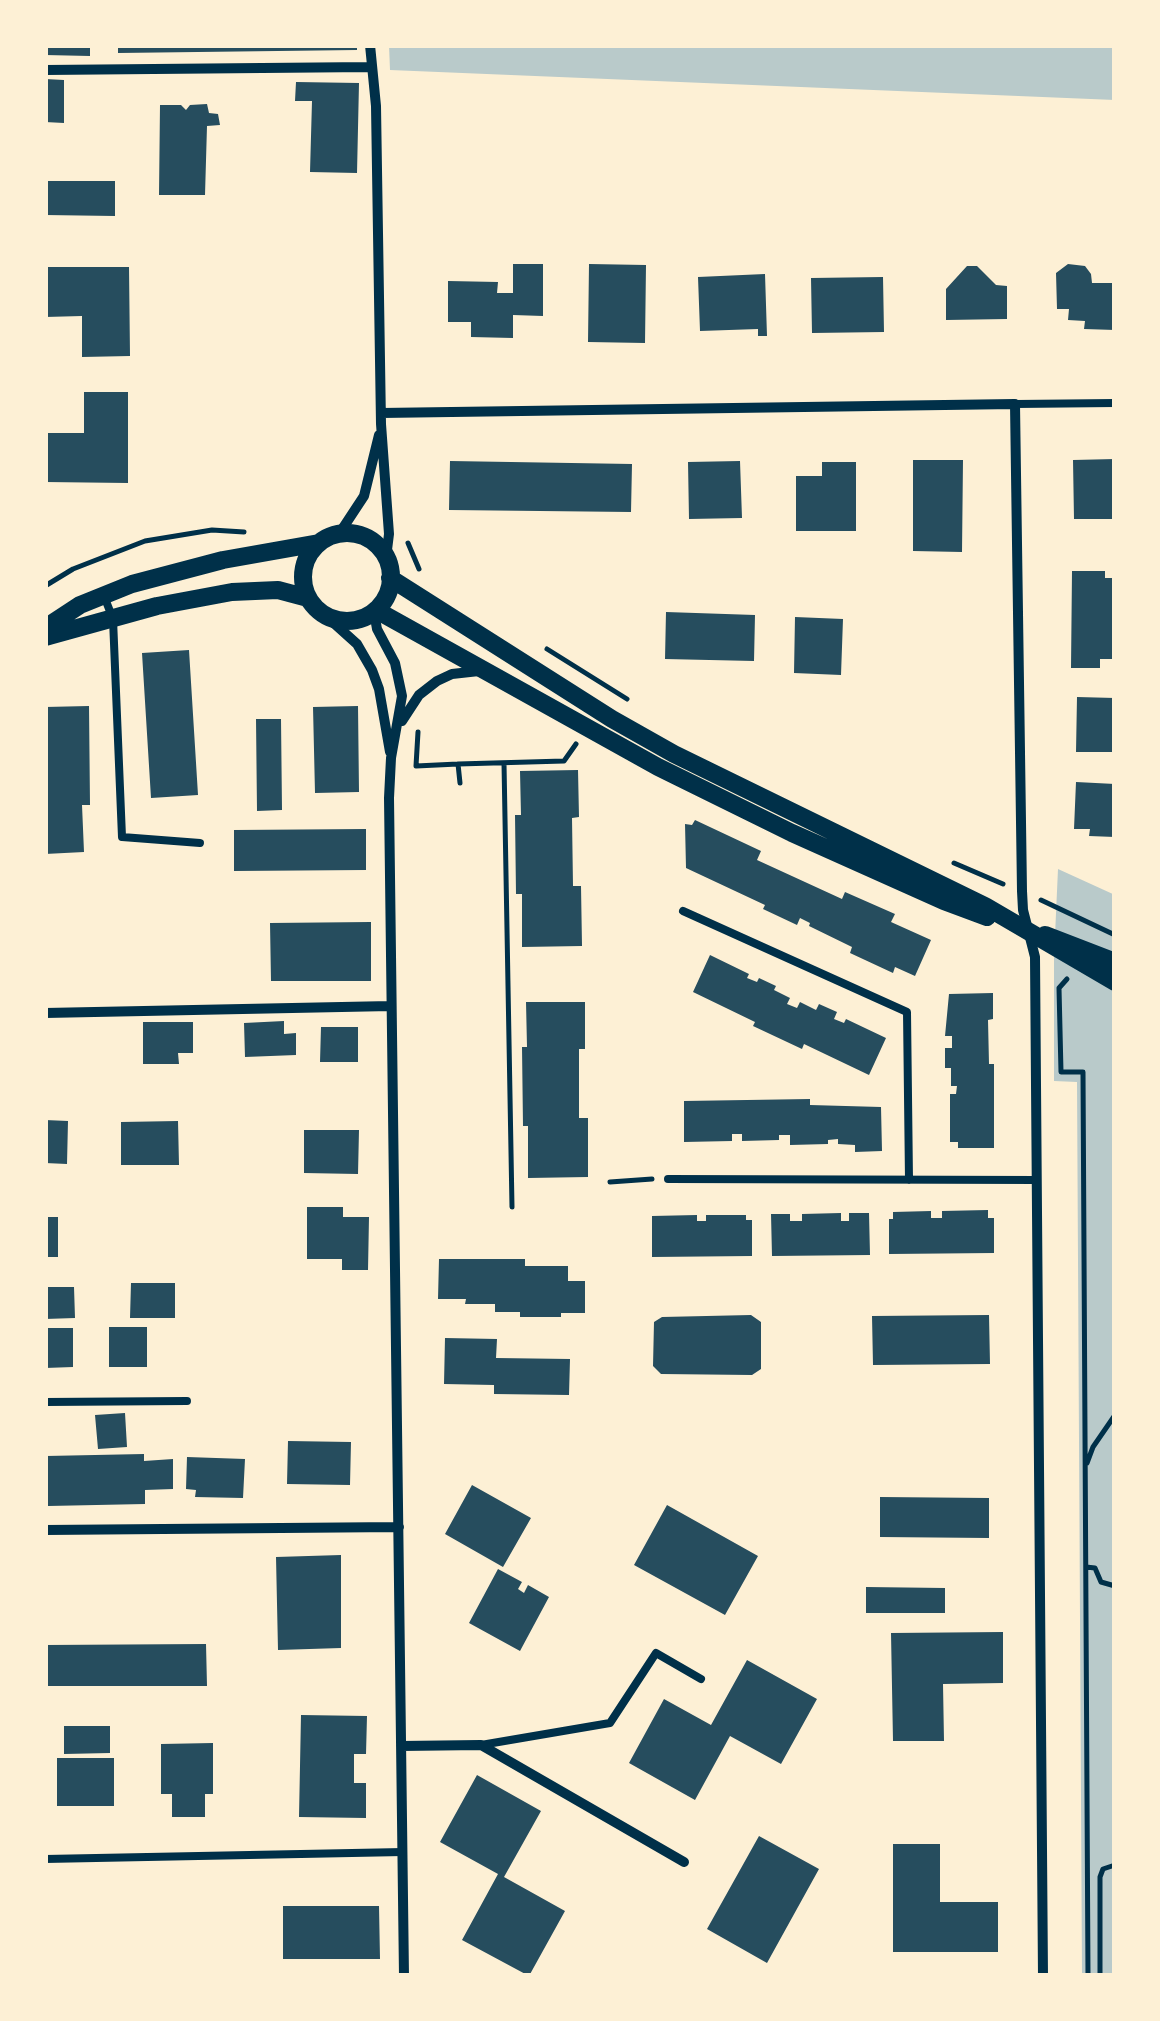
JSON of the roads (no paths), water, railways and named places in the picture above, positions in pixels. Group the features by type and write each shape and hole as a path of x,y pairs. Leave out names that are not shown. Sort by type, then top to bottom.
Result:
{"street":[{"path":"327,616 353,621 375,611 386,597 390,578 381,418 376,106 370,45"},
{"path":"45,70 370,67"},
{"path":"381,418 1015,404 1022,891 1035,957 1043,1976"},
{"path":"340,534 364,496 381,418"},
{"path":"45,628 103,595 223,560 319,543 340,534 363,536 386,558"},
{"path":"308,598 304,570 319,543"},
{"path":"390,578 674,754 1108,969"},
{"path":"45,637 172,603 232,592 278,590 308,598 357,644 379,689 391,758 404,1976"},
{"path":"375,611 586,730 792,832 971,912 1028,929"},
{"path":"375,611 377,629 400,678 402,696 391,758"},
{"path":"398,731 410,708 436,681 452,674 482,670"},
{"path":"45,1014 391,1006"},
{"path":"45,1530 398,1527"},
{"path":"401,1746 481,1745 684,1862"}],"lane":[{"path":"1015,404 1115,403"},
{"path":"103,595 113,619 122,837 200,844"},
{"path":"683,911 907,1012 909,1180"},
{"path":"668,1179 1037,1180"},
{"path":"45,1402 187,1401"},
{"path":"481,1745 610,1723 656,1653 701,1679"},
{"path":"45,1859 403,1852"}]}
